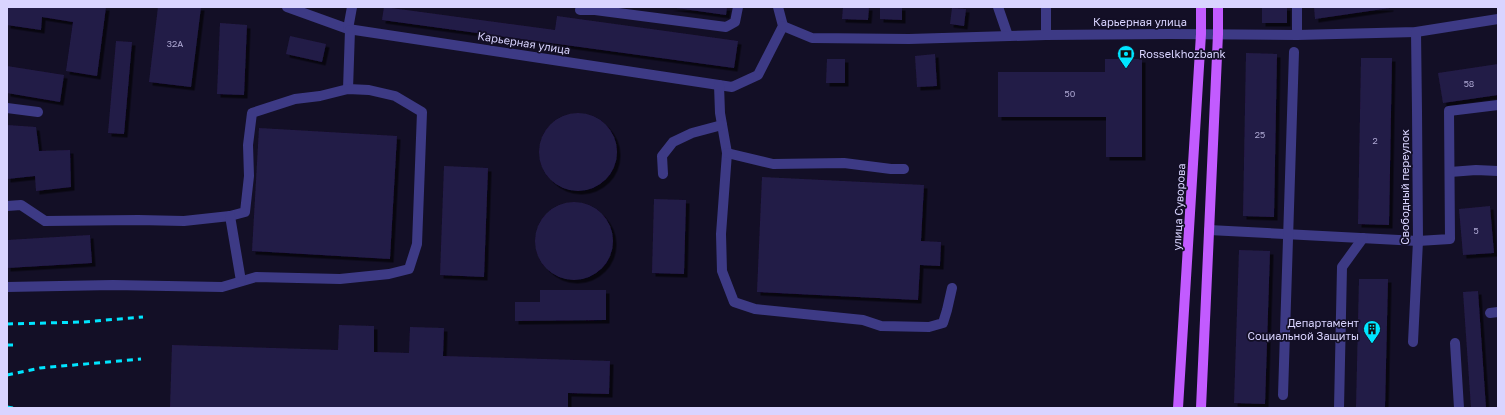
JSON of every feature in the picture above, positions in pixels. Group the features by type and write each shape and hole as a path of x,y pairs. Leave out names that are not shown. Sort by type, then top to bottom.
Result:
{"main road":[{"name":"улица Суворова","path":"1178,408 1201,34 1201,7"},
{"path":"1201,408 1218,7"}],"street":[{"name":"Карьерная улица","path":"287,7 349,29 732,87 758,75 783,26 812,38 909,39 1046,35 1297,35 1416,32 1498,19"},
{"path":"348,89 349,29 352,7"},
{"path":"580,10 595,10 726,27 736,22 738,7"},
{"path":"778,7 783,26"},
{"path":"998,7 1008,36"},
{"path":"1046,7 1046,35"},
{"path":"1297,7 1297,35"},
{"name":"Свободный переулок","path":"1413,342 1418,241 1416,32"},
{"path":"1283,396 1294,52"},
{"path":"719,85 720,113 727,153 721,234 722,271 734,302 756,308 863,320 881,326 929,327 943,323 952,288"},
{"path":"7,206 21,204 45,221 184,221 230,216 245,212 249,176 248,146 252,113 295,99 320,96 348,89 369,90 395,96 422,112 417,244 409,269 389,274 340,279 256,277 222,287 113,285 7,287"},
{"path":"1209,230 1418,241 1450,239 1449,111 1498,105"},
{"path":"7,108 38,112"},
{"path":"663,174 662,156 674,142 692,133 722,125"},
{"path":"727,153 773,164 844,163 891,169 904,169"},
{"path":"1450,172 1476,170 1498,171"},
{"path":"230,216 241,281"},
{"path":"1339,408 1342,267 1363,238"},
{"path":"1454,343 1459,408"}],"building":[{"path":"7,7 106,7 97,76 66,71 73,22 42,17 41,30 7,25"},
{"path":"158,7 201,7 191,87 149,82"},
{"path":"384,7 555,30 557,16 738,41 734,68 382,20"},
{"path":"669,7 727,7 726,15"},
{"path":"843,7 869,7 868,20 842,19"},
{"path":"880,7 902,7 902,20 880,19"},
{"path":"1262,7 1287,7 1287,23 1262,23"},
{"path":"1314,7 1390,7 1390,8 1315,19"},
{"path":"952,8 966,9 964,26 950,24"},
{"path":"220,23 247,25 244,95 217,94"},
{"path":"290,36 326,44 322,62 286,54"},
{"path":"116,41 132,42 124,134 108,133"},
{"path":"1246,53 1277,54 1274,217 1243,216"},
{"path":"935,54 937,86 917,87 915,56"},
{"path":"1361,58 1392,58 1389,225 1358,224"},
{"path":"827,59 845,59 845,83 826,83"},
{"path":"1105,59 1142,59 1142,157 1106,157 1106,117 998,117 998,72 1105,72"},
{"path":"1498,64 1498,95 1443,103 1438,73"},
{"path":"7,66 64,75 60,102 7,93"},
{"path":"578,113 593,116 605,125 614,137 617,152 614,167 605,179 593,188 578,191 563,188 551,179 542,167 539,152 542,137 551,125 563,116"},
{"path":"7,125 36,127 39,151 70,150 71,187 36,191 35,176 7,179"},
{"path":"259,128 397,136 390,259 252,251"},
{"path":"444,166 488,168 484,277 440,275"},
{"path":"762,177 924,185 921,241 941,242 940,266 920,265 918,300 757,292"},
{"path":"654,199 686,200 684,274 652,273"},
{"path":"574,202 589,205 601,214 610,226 613,241 610,256 601,268 589,277 574,280 559,277 547,268 538,256 535,241 538,226 547,214 559,205"},
{"path":"1490,206 1494,253 1463,255 1459,209"},
{"path":"90,235 92,263 7,268 7,240"},
{"path":"1239,250 1270,251 1265,404 1234,403"},
{"name":"Департамент Социальной Защиты","path":"1359,279 1388,279 1385,408 1356,408"},
{"path":"540,290 606,290 606,320 515,321 515,302 540,302"},
{"path":"1478,291 1486,408 1471,408 1463,292"},
{"path":"339,325 374,326 374,352 409,353 410,327 444,328 443,356 610,361 609,394 568,393 568,408 170,408 172,345 338,350"}],"railway":[{"path":"7,324 83,322 143,317"},
{"path":"7,345 14,345"},
{"path":"7,375 40,368 141,359"},
{"path":"7,407 13,408"}],"place":[{"name":"Rosselkhozbank","path":"1126,69"},
{"name":"Департамент Социальной Защиты","path":"1372,344"}]}
